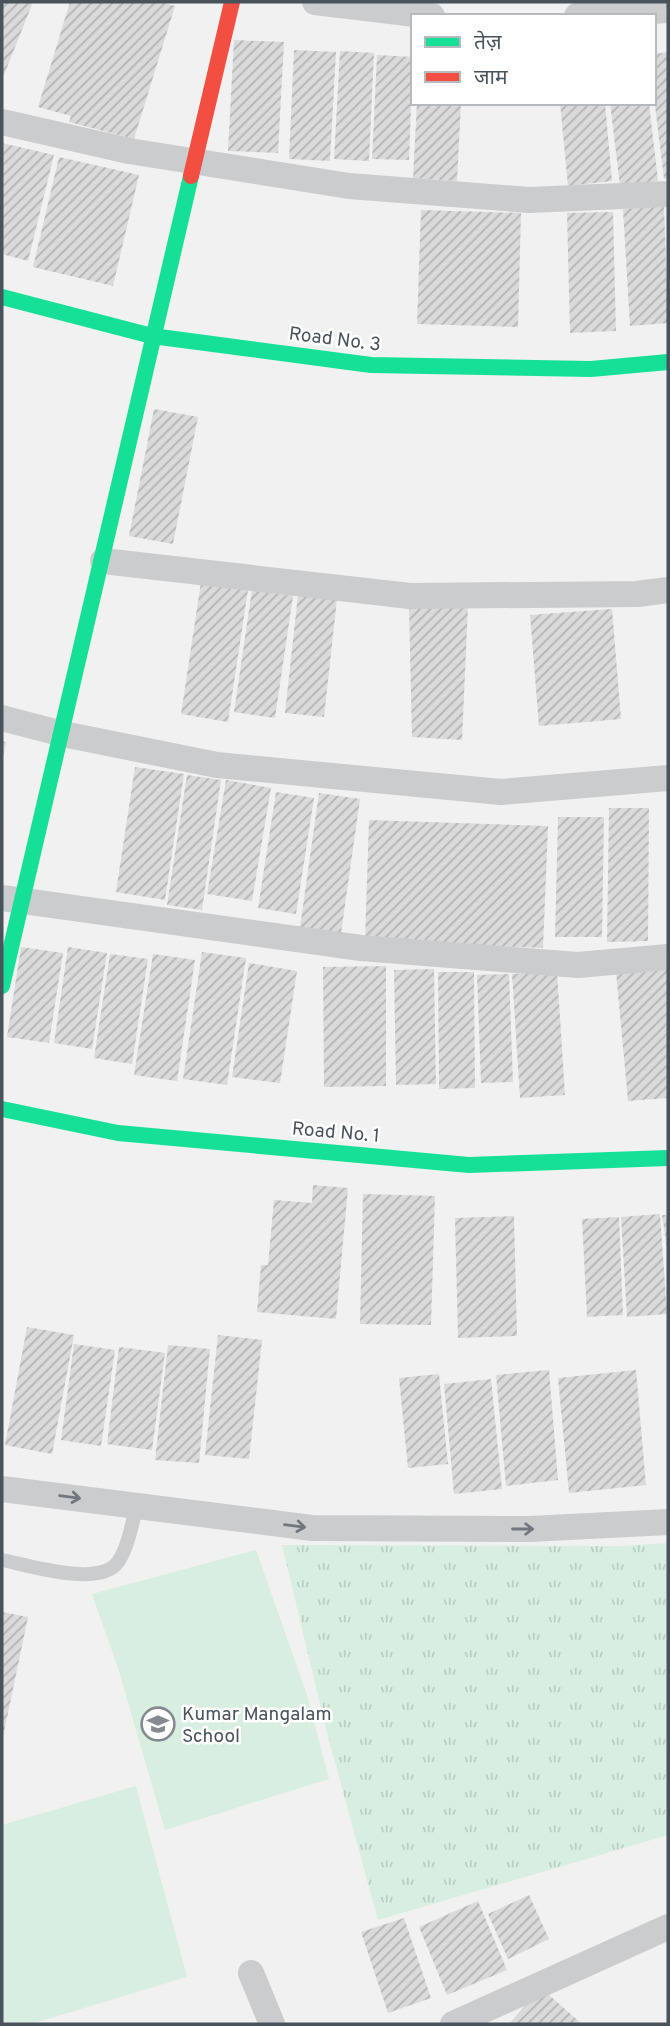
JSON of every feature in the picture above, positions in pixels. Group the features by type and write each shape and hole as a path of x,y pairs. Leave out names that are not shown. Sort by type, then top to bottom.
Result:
{"street":[{"path":"2,986 11,900 63,734 152,336 232,2"},
{"path":"315,2 415,14"},
{"path":"607,14 668,10"},
{"path":"2,122 130,151 349,186 528,200 668,194"},
{"name":"Road No. 3","path":"2,297 152,336 371,365 591,369 668,362"},
{"path":"103,561 410,596 637,594 668,590"},
{"path":"2,718 63,734 216,765 501,792 668,778"},
{"path":"11,900 361,948 578,965 668,957"},
{"name":"Road No. 1","path":"2,1110 118,1133 469,1165 668,1158"},
{"path":"2,1489 312,1528 530,1529 668,1522"},
{"path":"462,2023 668,1927"},
{"path":"251,1973 272,2024"}],"lane":[{"path":"2,1560 78,1575 111,1569 119,1561 137,1506"}],"green space":[{"path":"668,1543 668,1835 378,1920 327,1733 282,1545 623,1546"},
{"path":"256,1550 307,1695 329,1779 165,1830 118,1668 92,1594"},
{"path":"136,1786 187,1977 31,2024 2,2024 2,1825"}],"building":[{"path":"2,2 33,2 2,80"},
{"path":"70,2 160,2 175,6 134,139 69,122 71,116 38,107"},
{"path":"234,40 284,42 278,153 228,151"},
{"path":"294,50 336,52 330,161 289,159"},
{"path":"340,51 374,53 369,161 334,159"},
{"path":"668,52 668,179 664,179 655,105 656,54"},
{"path":"377,55 411,57 409,160 372,159"},
{"path":"417,105 461,105 457,181 413,178"},
{"path":"560,105 605,105 612,181 568,186"},
{"path":"610,105 649,105 658,181 620,186"},
{"path":"2,143 54,155 28,261 2,254"},
{"path":"59,157 139,175 113,286 33,267"},
{"path":"664,206 668,323 630,326 623,209"},
{"path":"421,210 521,213 518,327 417,324"},
{"path":"613,212 616,331 570,333 567,213"},
{"path":"154,409 198,417 173,544 129,536"},
{"path":"201,582 248,590 228,722 181,714"},
{"path":"252,590 293,596 275,718 234,712"},
{"path":"298,595 337,599 324,717 285,713"},
{"path":"409,606 468,606 462,740 412,737"},
{"path":"612,609 621,719 539,726 530,615"},
{"path":"2,741 6,742 3,757 2,757"},
{"path":"135,767 184,774 165,900 116,892"},
{"path":"187,775 221,780 202,910 167,905"},
{"path":"226,780 271,788 252,901 207,894"},
{"path":"276,792 314,798 296,914 258,908"},
{"path":"319,793 360,799 341,933 300,927"},
{"path":"609,808 649,808 648,941 607,942"},
{"path":"558,817 604,817 602,937 555,937"},
{"path":"369,820 548,826 543,948 365,941"},
{"path":"21,947 63,953 49,1043 7,1037"},
{"path":"68,947 107,953 92,1049 54,1043"},
{"path":"202,952 246,958 227,1085 183,1079"},
{"path":"110,954 148,959 132,1064 94,1058"},
{"path":"153,954 195,960 177,1081 134,1075"},
{"path":"249,963 297,971 280,1083 232,1077"},
{"path":"386,966 386,1086 324,1087 323,967"},
{"path":"668,967 668,1098 628,1101 616,972"},
{"path":"434,969 436,1084 396,1085 394,970"},
{"path":"557,971 565,1095 520,1098 512,974"},
{"path":"438,972 474,972 475,1088 439,1089"},
{"path":"509,974 513,1082 481,1083 477,975"},
{"path":"313,1185 348,1188 336,1319 257,1312 261,1265 268,1265 274,1200 312,1203"},
{"path":"363,1194 435,1196 431,1325 360,1324"},
{"path":"660,1214 667,1314 627,1317 621,1217"},
{"path":"662,1215 668,1215 668,1249 667,1249"},
{"path":"514,1216 517,1336 458,1338 455,1218"},
{"path":"619,1217 623,1315 587,1317 582,1219"},
{"path":"27,1327 74,1335 52,1454 5,1445"},
{"path":"218,1335 262,1340 249,1459 205,1455"},
{"path":"74,1344 115,1350 101,1446 61,1440"},
{"path":"168,1345 210,1349 199,1463 155,1460"},
{"path":"119,1347 165,1353 152,1450 107,1444"},
{"path":"549,1370 558,1480 506,1486 496,1375"},
{"path":"636,1370 646,1485 569,1493 558,1378"},
{"path":"439,1374 448,1464 408,1468 399,1378"},
{"path":"491,1379 502,1489 454,1494 444,1384"},
{"path":"2,1612 28,1617 3,1737 2,1737"},
{"path":"529,1895 549,1939 508,1959 488,1914"},
{"path":"478,1901 507,1970 447,1995 419,1927"},
{"path":"404,1918 431,1998 388,2013 361,1932"},
{"path":"541,1988 582,2024 509,2024"}],"traffic: fast":[{"path":"2,986 191,176"},
{"path":"2,297 152,336 371,365 591,369 668,362"},
{"path":"2,1109 118,1133 469,1165 668,1158"}],"traffic: jam":[{"path":"191,176 232,2"}],"place":[{"name":"Kumar Mangalam School","path":"158,1724"}]}
